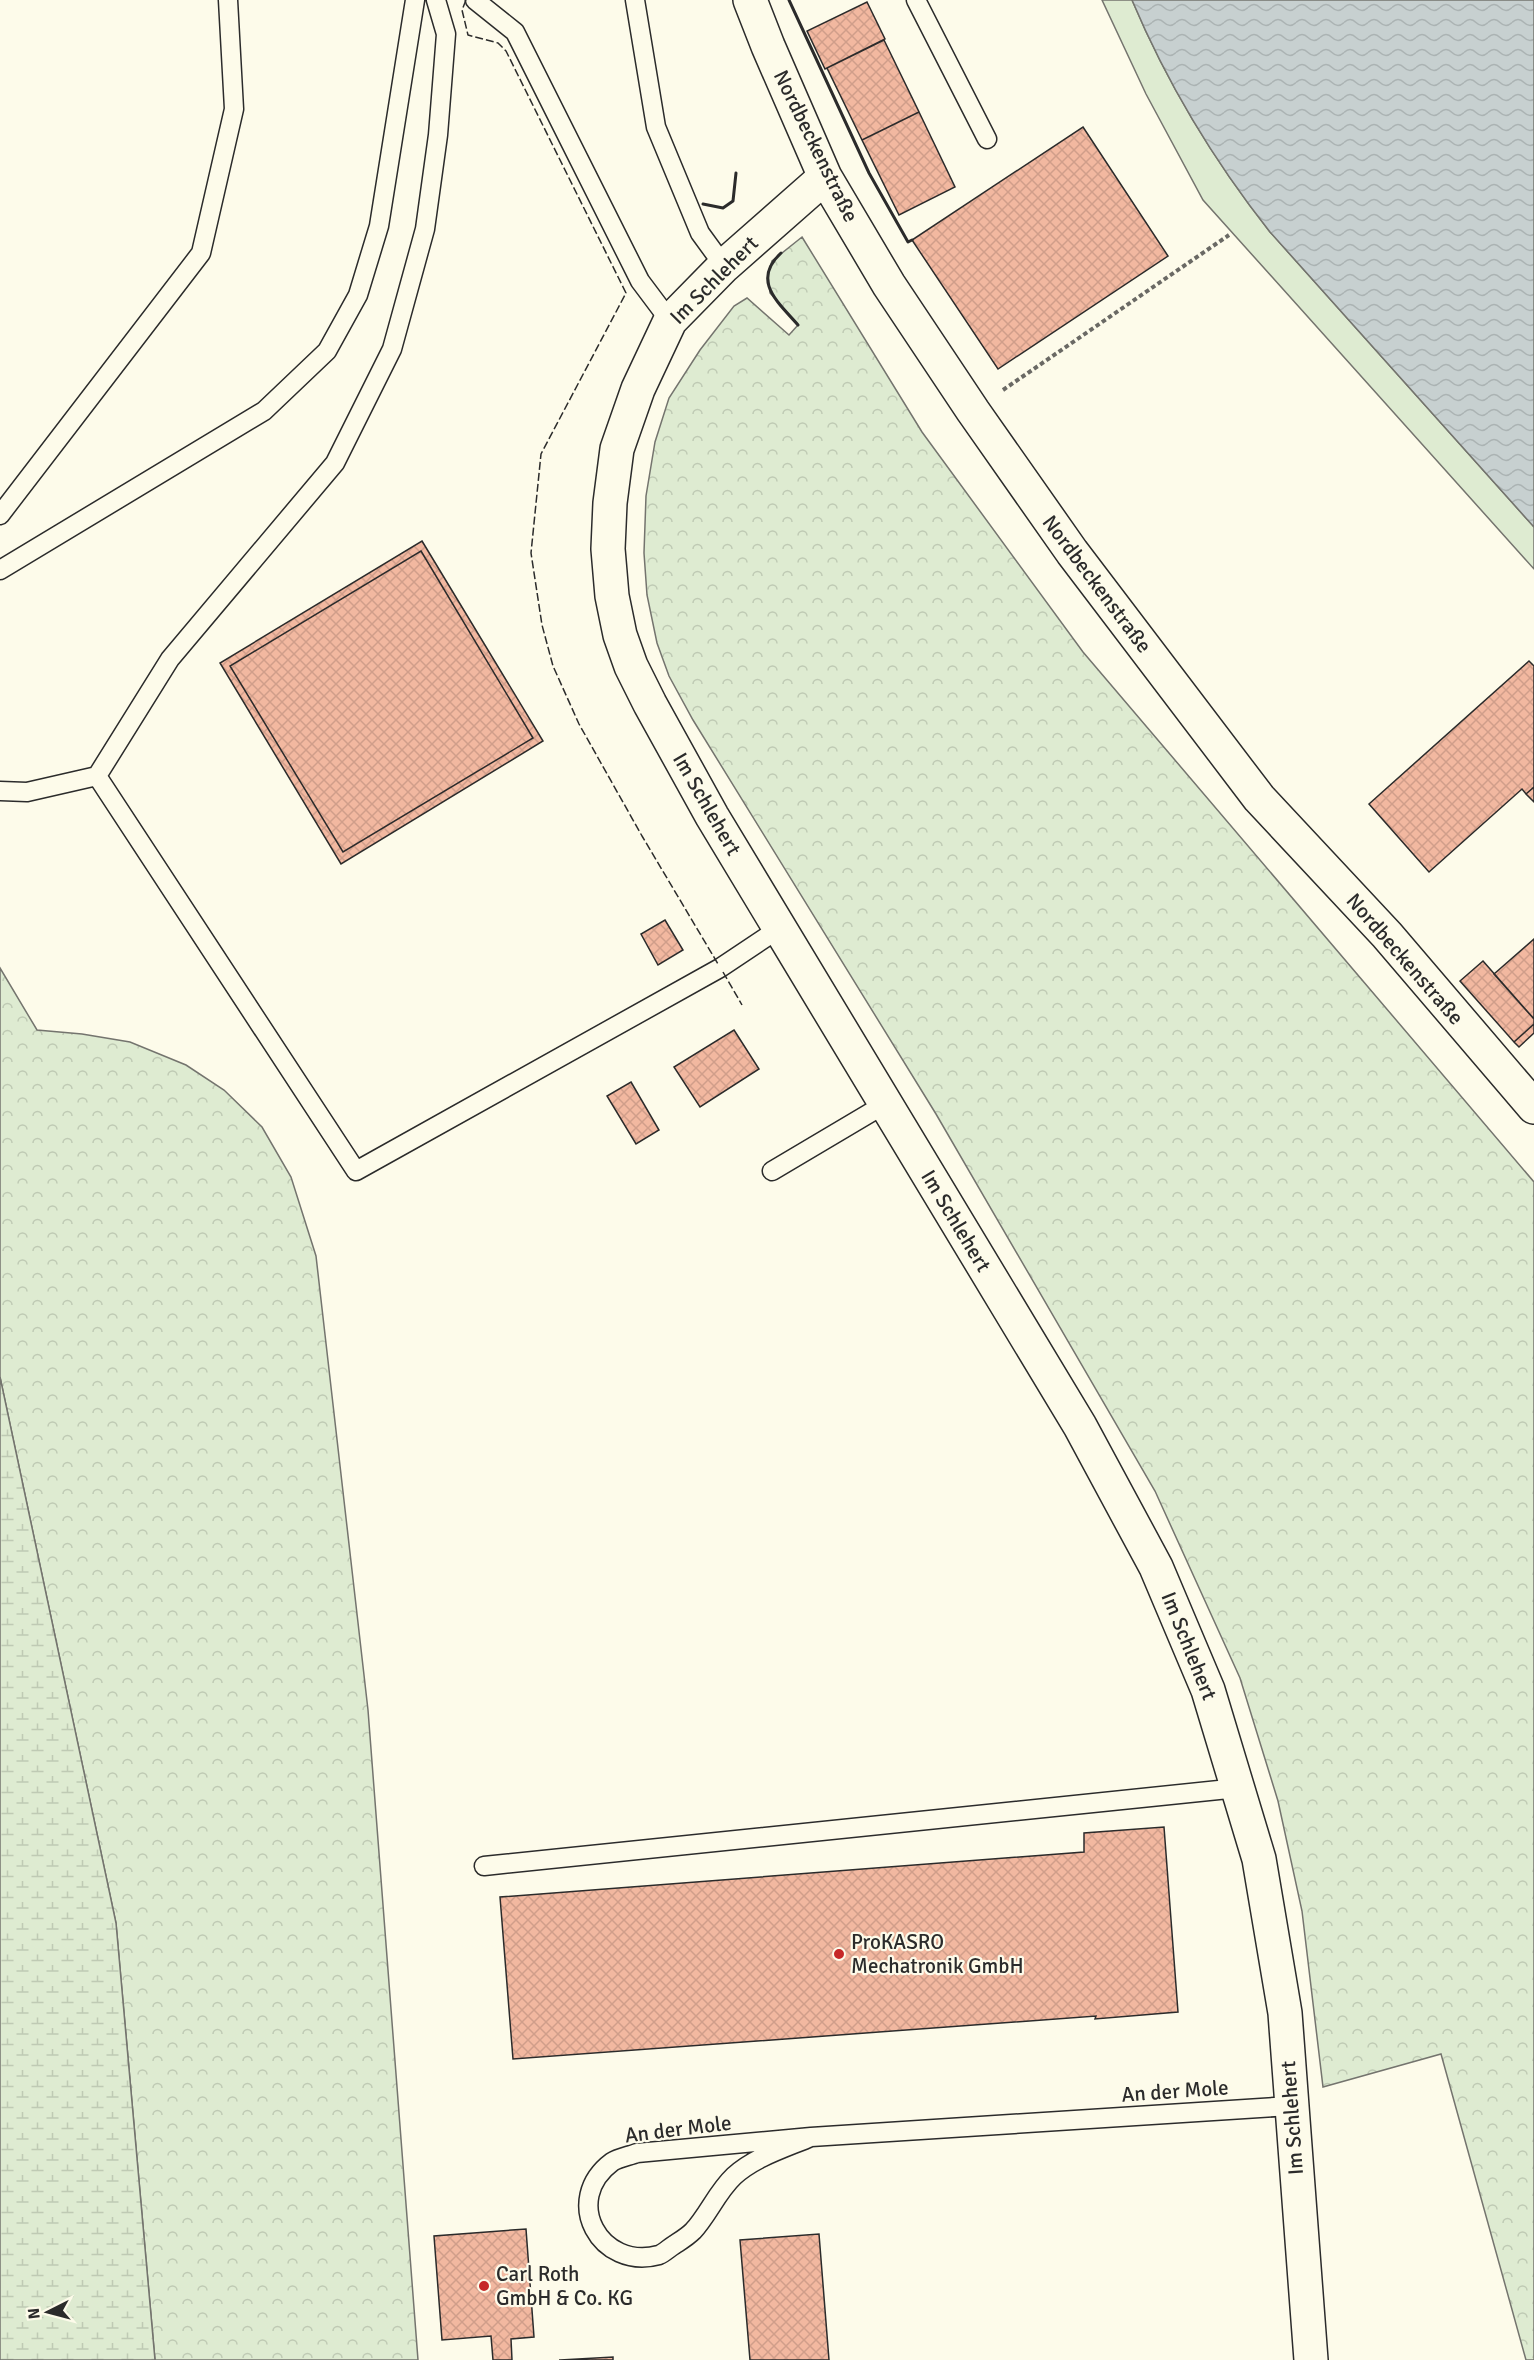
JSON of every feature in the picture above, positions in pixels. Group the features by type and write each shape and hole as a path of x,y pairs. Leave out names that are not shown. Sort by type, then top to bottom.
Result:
{"street":[{"name":"Nordbeckenstraße","path":"750,0 825,177 889,285 973,411 1072,552 1259,798 1386,935 1534,1107"},
{"name":"Im Schlehert","path":"825,177 724,266 670,321 638,389 617,449 610,503 608,549 612,596 620,635 631,666 712,816 1080,1426 1156,1567 1208,1690 1259,1859 1283,2001 1311,2360"}],"lane":[{"path":"0,515 201,254 234,109 228,0"},
{"path":"0,570 264,411 327,351 358,295 379,226 415,0"},
{"path":"0,791 27,792 97,776 170,659 335,463 392,349 425,230 435,158 446,34 436,0"},
{"path":"475,0 515,32 640,281 670,321"},
{"path":"635,0 656,127 700,233 724,266"},
{"path":"916,0 987,139"},
{"path":"97,776 356,1171 720,968 780,928"},
{"path":"772,1171 885,1104"},
{"path":"484,1866 1238,1788"},
{"name":"An der Mole","path":"811,2137 768,2155 734,2176 692,2232 660,2255 630,2257 605,2244 595,2232 588,2216 590,2198 596,2179 612,2162 637,2153 811,2137 1291,2106"}],"path":[{"path":"973,411 1229,235"}],"green space":[{"path":"1102,0 1132,0 1176,91 1211,149 1249,205 1270,232 1534,527 1534,569 1203,200 1146,94"},
{"path":"802,237 922,432 1083,652 1534,1182 1534,2360 1526,2360 1441,2054 1323,2087 1302,1911 1278,1801 1240,1678 1155,1491 936,1114 693,720 669,676 657,643 647,595 644,553 646,496 655,442 669,398 700,350 734,306 747,298 789,335 798,325 770,293 768,273 772,261"},
{"path":"0,968 37,1030 130,1042 186,1065 224,1090 262,1127 291,1177 316,1256 368,1710 418,2360 155,2360 116,1923 0,1377"},
{"path":"0,1377 116,1923 155,2360 0,2360"}],"water":[{"path":"1132,0 1534,0 1534,527 1270,232 1249,205 1211,149 1176,91"}],"building":[{"path":"867,2 885,39 825,69 807,31"},
{"path":"884,40 919,112 862,140 827,68"},
{"path":"919,112 955,187 899,215 862,140"},
{"path":"1083,127 1168,256 998,369 912,240"},
{"path":"422,541 543,741 341,864 220,663"},
{"path":"421,551 533,738 343,852 230,666"},
{"path":"1529,661 1534,666 1534,787 1526,794 1522,789 1429,872 1369,804"},
{"path":"1534,787 1534,802 1526,794"},
{"path":"665,920 683,950 658,965 641,934"},
{"path":"1534,939 1534,1019 1494,974"},
{"path":"1483,961 1534,1019 1534,1024 1514,1042 1460,981"},
{"path":"1534,1024 1534,1033 1519,1047 1514,1042"},
{"path":"734,1030 759,1069 700,1107 674,1067"},
{"path":"631,1082 659,1130 636,1144 607,1096"},
{"name":"ProKASRO Mechatronik GmbH","path":"1164,1827 1178,2012 513,2059 500,1897 1084,1852 1084,1833"},
{"name":"Carl Roth GmbH & Co. KG","path":"526,2229 534,2337 511,2339 512,2360 493,2360 491,2336 442,2340 434,2236"},
{"path":"819,2234 829,2360 750,2360 740,2240"},
{"name":"Carl Roth GmbH & Co. KG","path":"613,2357 613,2360 560,2360"}],"fence":[{"path":"466,0 462,10 468,35 498,43 506,51 626,293 541,454 531,553 542,625 553,666 579,724 718,964"},
{"path":"723,972 742,1005"}],"wall":[{"path":"789,0 869,173 908,242 912,240"},
{"path":"703,204 723,208 733,201 736,173"},
{"path":"781,253 772,263 768,273 768,282 776,299 798,325"}],"place":[{"name":"ProKASRO Mechatronik GmbH","path":"839,1954"},
{"name":"Carl Roth GmbH & Co. KG","path":"484,2286"}]}
